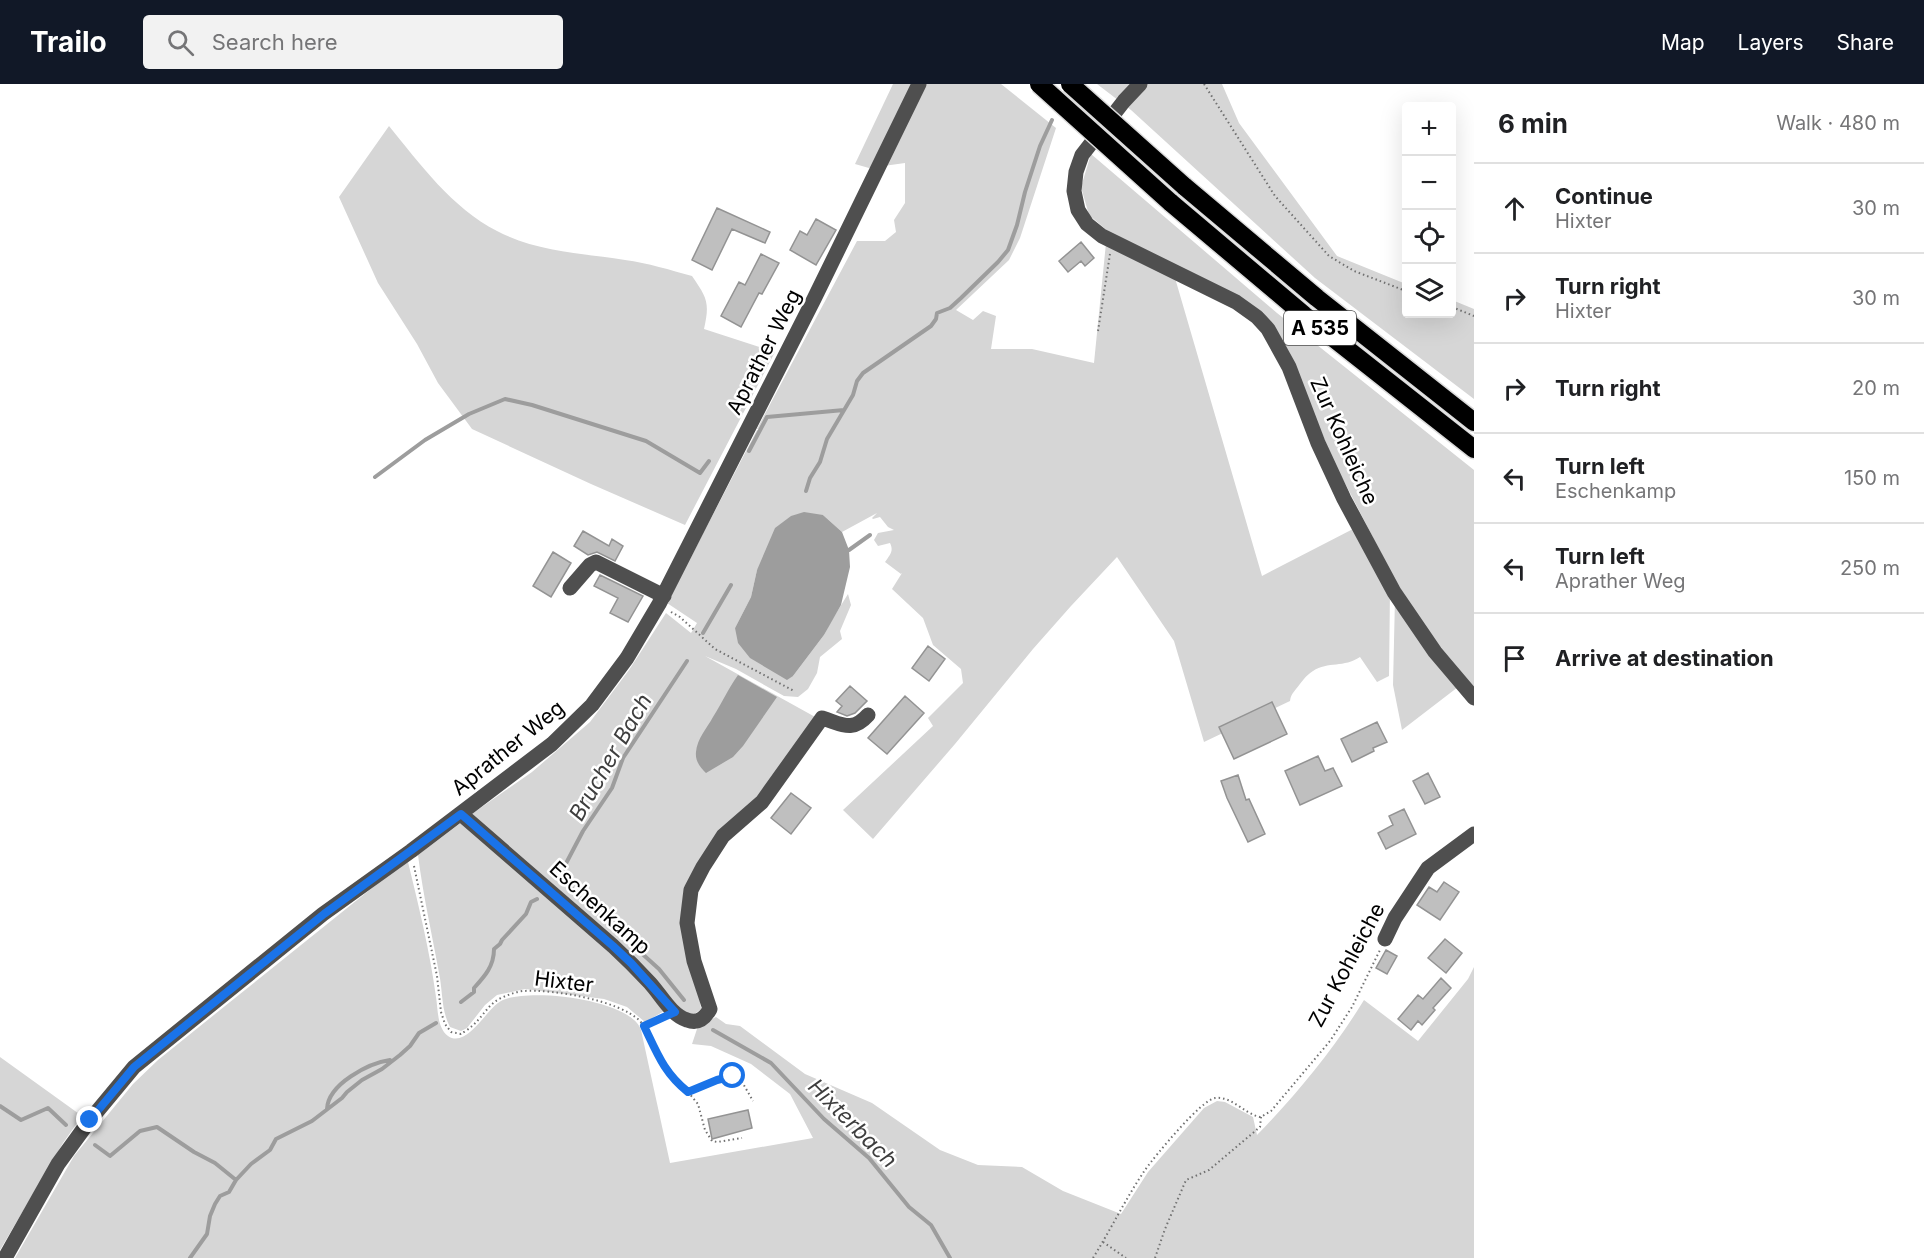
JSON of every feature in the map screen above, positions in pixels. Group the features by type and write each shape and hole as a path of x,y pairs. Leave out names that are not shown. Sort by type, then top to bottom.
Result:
{"highway":[{"name":"A 535","path":"1039,84 1170,202 1304,315 1474,449"},
{"name":"A 535","path":"1070,84 1184,186 1317,298 1474,422"}],"street":[{"name":"Aprather Weg","path":"5,1258 58,1164 90,1120 134,1067 324,914 552,744 592,705 627,658 661,600 814,299 919,84"},
{"name":"Zur Kohleiche","path":"1140,84 1082,154 1074,191 1078,210 1088,224 1102,236 1236,302 1257,317 1268,329 1289,367 1318,443 1344,499 1394,592 1435,652 1474,698"},
{"path":"570,588 590,565 596,562 661,600"},
{"path":"675,1012 686,1020 697,1022 706,1016 710,1009 694,961 687,922 691,890 713,851 723,836 762,802 822,718 851,727 860,724 868,716"},
{"name":"Eschenkamp","path":"461,814 613,946 675,1012"},
{"name":"Zur Kohleiche","path":"1385,939 1395,918 1428,868 1474,834"}],"path":[{"path":"1204,84 1275,196 1329,256 1354,271 1402,289"},
{"path":"1098,331 1108,259 1114,243"},
{"path":"1456,309 1474,316"},
{"path":"661,600 715,649 794,691"},
{"name":"Hixter","path":"411,851 437,976 441,1012 451,1032 461,1034 472,1026 489,1006 498,999 513,993 524,991 570,995 608,1003 626,1010 644,1026 666,1072 698,1104 705,1130 712,1141 742,1138"},
{"name":"Zur Kohleiche","path":"1155,1258 1186,1180 1209,1170 1260,1127 1261,1117 1271,1111 1330,1041 1352,1007 1385,939"},
{"path":"644,1026 675,1012"},
{"path":"688,1092 733,1076 741,1080 753,1101"},
{"path":"1093,1258 1146,1170 1196,1110 1210,1099 1219,1098 1227,1099 1255,1116 1261,1117"},
{"path":"1103,1242 1126,1258"}],"shaded area":[{"path":"893,84 1001,84 1056,128 1020,238 1009,260 956,310 973,320 983,311 996,316 991,349 1032,349 1094,363 1106,243 1175,278 1262,576 1353,529 1390,590 1389,676 1377,682 1360,657 1348,662 1324,666 1304,679 1290,701 1204,742 1174,641 1117,557 1033,649 873,839 843,810 933,726 928,718 963,683 961,669 933,645 923,618 892,589 902,573 885,562 890,555 890,543 878,546 874,540 878,533 894,530 888,527 880,517 872,518 877,513 842,532 823,515 757,570 751,597 735,628 793,676 824,635 848,594 851,605 840,631 842,639 820,657 817,673 808,689 798,697 784,696 736,669 705,656 817,718 764,794 684,887 701,1009 692,1016 684,1013 469,816 532,772 590,722 629,670 666,613 691,633 697,623 667,603 757,430 760,430 757,429 857,241 885,241 896,232 894,220 905,203 905,163 869,168 855,164"},
{"path":"1097,84 1222,84 1239,123 1337,256 1402,282 1402,318 1456,318 1456,302 1474,309 1474,399 1315,278 1131,110"},
{"path":"389,126 451,198 497,231 543,248 642,263 692,276 706,301 704,329 775,352 685,525 472,429 438,383 417,344 378,283 339,197"},
{"path":"1091,154 1277,313 1474,470 1474,688 1441,652 1395,580 1332,458 1289,352 1263,312 1116,238 1089,215 1081,187"},
{"path":"804,512 823,515 842,532 849,550 850,567 841,605 824,635 793,676 787,680 750,658 738,643 735,628 751,597 757,570 775,528 791,516"},
{"path":"1395,598 1458,687 1402,730 1393,685"},
{"path":"738,675 777,697 733,757 706,773 696,758 698,743"},
{"path":"462,822 628,968 666,1010 645,1022 627,1007 604,999 525,989 497,995 485,1005 467,1028 461,1031 450,1027 444,1007 418,855"},
{"path":"408,862 434,980 439,1018 444,1033 455,1039 462,1037 476,1026 495,1005 514,997 554,996 577,999 619,1010 633,1019 641,1030 670,1163 813,1138 790,1094 751,1064 711,1046 692,1044 698,1026 716,1017 726,1024 740,1026 805,1074 872,1103 940,1150 978,1165 1022,1167 1063,1191 1121,1214 1148,1172 1204,1108 1217,1101 1225,1102 1253,1117 1257,1135 1314,1070 1364,1000 1418,1041 1468,979 1474,967 1474,1258 15,1258 74,1156 133,1084 158,1060 382,880"},
{"path":"0,1057 82,1116 63,1143 0,1250"}],"building":[{"path":"717,208 770,232 765,243 732,229 712,270 692,260"},
{"path":"816,219 836,230 816,265 790,250 800,231 807,235"},
{"path":"1081,242 1094,258 1085,266 1081,261 1068,272 1059,261"},
{"path":"761,254 779,263 762,294 759,293 741,327 721,316 739,282 745,285"},
{"path":"583,531 609,546 612,539 623,546 615,561 597,552 588,555 574,546"},
{"path":"553,552 571,563 551,597 533,586"},
{"path":"600,575 643,596 628,622 610,613 618,598 594,586"},
{"path":"928,646 945,659 929,681 912,668"},
{"path":"850,686 867,701 855,713 847,716 837,712 842,706 836,701"},
{"path":"905,696 924,713 887,754 868,738"},
{"path":"1272,702 1287,734 1234,759 1219,727"},
{"path":"1377,722 1387,742 1352,762 1341,739"},
{"path":"1318,756 1325,771 1333,768 1342,786 1300,805 1285,771"},
{"path":"1428,773 1440,797 1425,804 1413,781"},
{"path":"1238,775 1246,800 1249,799 1265,834 1248,842 1221,781"},
{"path":"791,793 811,808 791,834 771,818"},
{"path":"1404,809 1416,834 1386,849 1378,833 1393,825 1389,816"},
{"path":"1444,882 1459,892 1440,920 1417,905 1429,887 1437,892"},
{"path":"1445,939 1462,953 1446,973 1428,958"},
{"path":"1386,950 1397,956 1387,974 1376,968"},
{"path":"1441,978 1451,988 1433,1008 1435,1010 1422,1025 1418,1021 1411,1030 1398,1019 1418,995 1423,999"},
{"path":"748,1110 752,1128 712,1139 708,1119"}],"waterway":[{"name":"Brucher Bach","path":"806,491 810,478 820,462 827,439 863,373 931,326 937,313 950,308 1008,250 1040,146 1052,120"},
{"path":"375,477 425,440 469,414 505,399 532,405 646,441 700,473 709,461"},
{"path":"749,451 767,417 844,410"},
{"path":"849,550 870,535"},
{"name":"Brucher Bach","path":"703,633 731,585"},
{"name":"Brucher Bach","path":"684,1000 659,969 575,893 562,871 583,831 612,788 623,758 687,661"},
{"name":"Brucher Bach","path":"461,1002 474,992 474,988 488,970 494,949 526,914 531,902 537,899"},
{"name":"Brucher Bach","path":"190,1258 207,1234 210,1216 220,1196 229,1192 236,1180 251,1164 270,1150 276,1139 312,1121 362,1080 382,1069 400,1055 419,1033 436,1023"},
{"name":"Hixterbach","path":"713,1030 771,1063 824,1119 869,1158 909,1207 931,1225 950,1258"},
{"name":"Brucher Bach","path":"327,1109 334,1091 342,1083 371,1065 390,1060"},
{"path":"0,1106 21,1120 48,1108 66,1125"},
{"path":"95,1145 110,1156 140,1131 157,1127 215,1163 236,1180"}],"route":[{"path":"90,1120 134,1067 324,914 461,814 613,946 675,1012 644,1026 666,1072 676,1083 688,1092 733,1076"}]}
